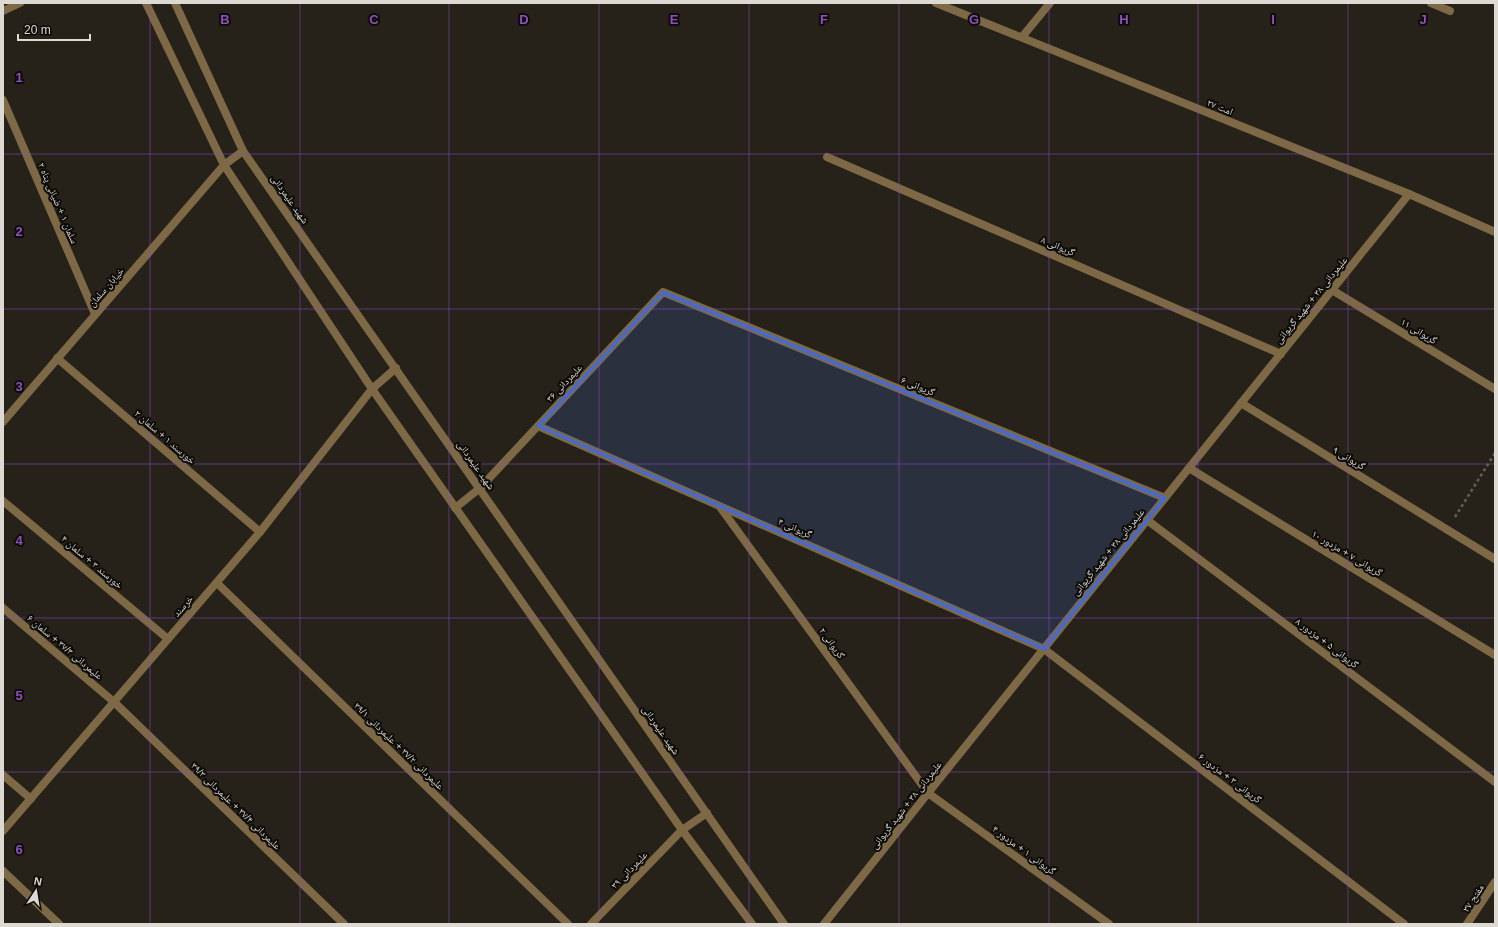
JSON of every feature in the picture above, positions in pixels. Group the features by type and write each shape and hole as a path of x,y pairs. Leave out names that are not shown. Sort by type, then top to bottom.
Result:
{"street":[{"path":"3,12 20,3"},
{"path":"146,3 224,165 372,389 682,830 752,924"},
{"name":"شهید علیمردانی","path":"175,3 243,151 784,924"},
{"name":"امت ۲۷","path":"936,3 1408,194 1495,232"},
{"path":"1022,37 1050,3"},
{"path":"1431,3 1450,11"},
{"name":"سلمان ۱ + ضیائی پناه ۲","path":"3,100 95,314"},
{"name":"خیابان سلمان","path":"3,422 224,165 243,151"},
{"name":"گریوانی ۸","path":"827,157 1280,354"},
{"name":"علیمردانی ۳۸ + شهید گریوانی","path":"824,924 1408,194"},
{"name":"گریوانی ۱۱","path":"1332,290 1495,389"},
{"name":"علیمردانی ۳۶","path":"455,508 480,488 663,292"},
{"name":"گریوانی ۶","path":"663,292 1165,498"},
{"name":"خورسند ۱ + سلمان ۲","path":"57,358 260,532"},
{"name":"خرسند","path":"3,831 260,532 372,389 396,368"},
{"name":"گریوانی ۹","path":"1240,404 1495,559"},
{"name":"گریوانی ۴","path":"538,426 1044,649"},
{"name":"گریوانی ۷ + مزدور ۱۰","path":"1189,468 1495,655"},
{"name":"خورسند ۳ + سلمان ۴","path":"3,501 168,639"},
{"name":"گریوانی ۲","path":"720,506 928,793"},
{"name":"گریوانی ۵ + مزدور ۸","path":"1147,520 1495,782"},
{"name":"علیمردانی ۳۷/۲ + علیمردانی ۳۹/۱","path":"216,583 568,924"},
{"name":"علیمردانی ۳۷/۳ + سلمان ۶","path":"3,608 114,702"},
{"name":"گریوانی ۳ + مزدور ۶","path":"1044,649 1404,924"},
{"name":"علیمردانی ۳۷/۴ + علیمردانی ۳۹/۳","path":"114,702 344,924"},
{"path":"3,775 31,798"},
{"name":"گریوانی ۱ + مزدور ۴","path":"928,793 1109,924"},
{"name":"علیمردانی ۳۹","path":"592,924 682,830 707,813"},
{"path":"3,871 59,924"},
{"name":"مفتح ۳۷","path":"1468,924 1495,882"}],"path":[{"path":"1447,530 1495,453"}],"highlighted area":[{"path":"663,292 1165,498 1044,649 538,426"}]}
